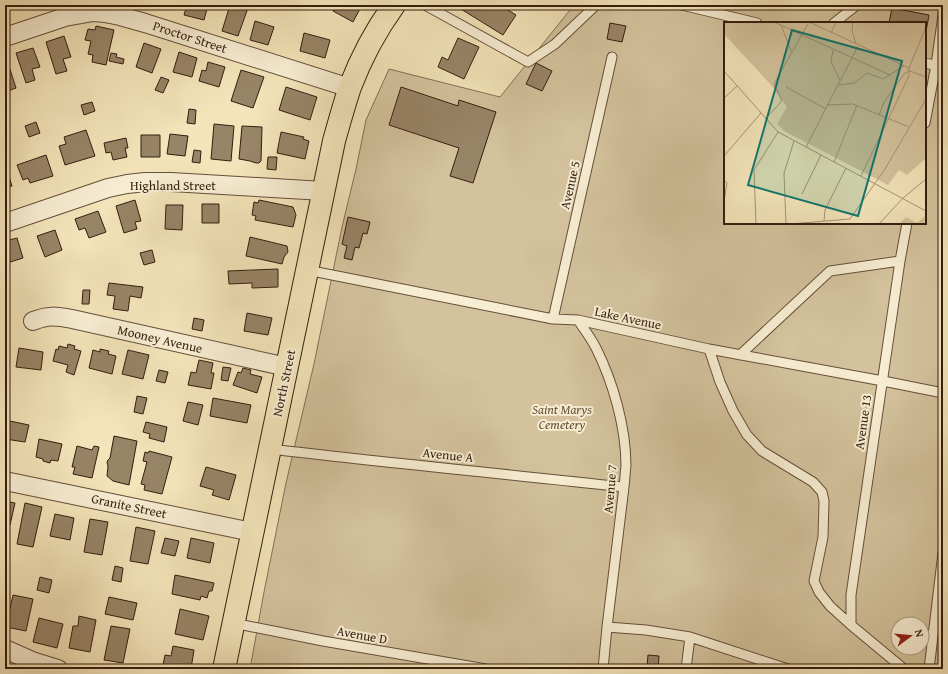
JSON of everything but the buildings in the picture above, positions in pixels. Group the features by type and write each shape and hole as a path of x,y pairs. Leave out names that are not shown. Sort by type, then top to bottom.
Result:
{"highway":[{"name":"North Street","path":"224,669 334,141 348,93 360,64 382,23 394,5"}],"street":[{"name":"Proctor Street","path":"5,37 65,17 93,12 105,13 145,23 348,93"},
{"name":"Highland Street","path":"5,223 108,188 145,182 324,191"},
{"name":"Mooney Avenue","path":"32,321 43,317 54,316 72,319 287,367"},
{"name":"Granite Street","path":"5,481 252,532"},
{"path":"5,649 32,662 58,669"}],"lane":[{"path":"425,5 528,62 555,44 596,5"},
{"path":"682,5 753,22"},
{"path":"835,22 857,5"},
{"path":"926,119 939,66 943,15"},
{"name":"Avenue 5","path":"553,319 612,58"},
{"path":"926,63 939,66"},
{"name":"Avenue 13","path":"851,625 851,595 900,261 907,224"},
{"path":"740,355 830,271 900,261"},
{"name":"Lake Avenue","path":"307,270 553,319 578,320 709,349 943,393"},
{"name":"Avenue 7","path":"578,320 596,347 609,378 618,406 623,433 626,464 603,669"},
{"path":"709,349 720,382 733,411 747,435 762,451 812,482 822,492 824,501 823,537 814,581 819,592 830,606 904,669"},
{"name":"Avenue A","path":"270,449 624,487"},
{"path":"929,669 943,553"},
{"name":"Avenue D","path":"233,623 338,644 486,669"},
{"path":"607,627 646,630 690,637 788,669"},
{"path":"686,669 690,637"}],"green space":[{"name":"Saint Marys Cemetery","path":"574,5 943,5 943,669 250,669 286,483 314,364 366,120 389,69 500,97"}]}
